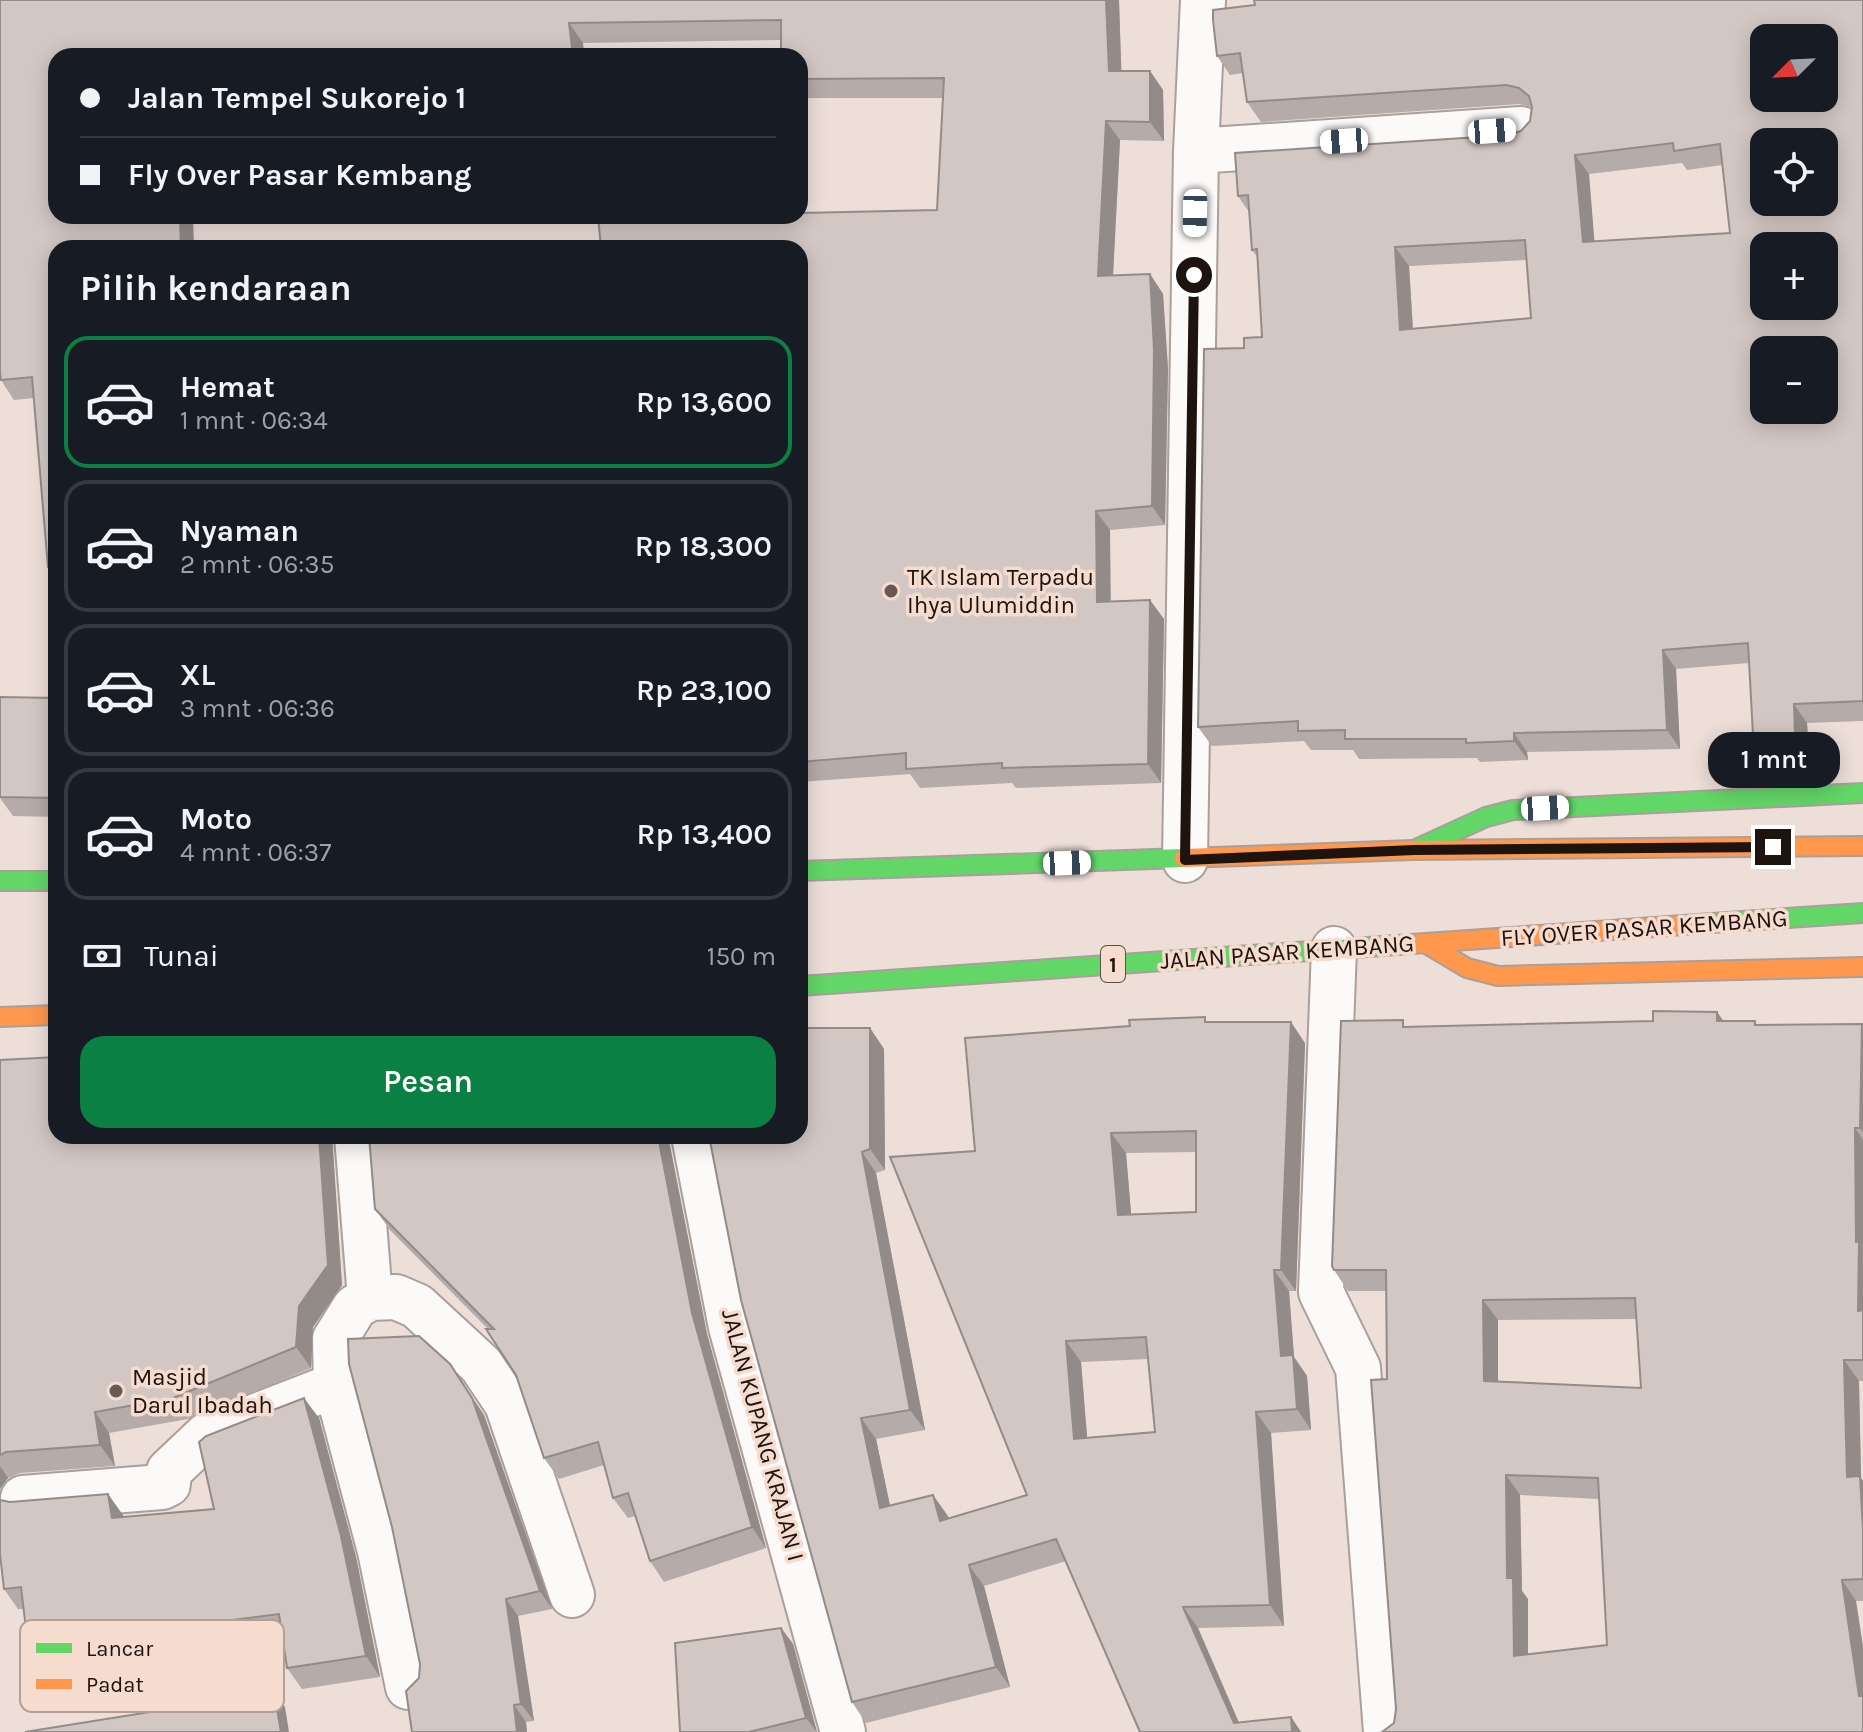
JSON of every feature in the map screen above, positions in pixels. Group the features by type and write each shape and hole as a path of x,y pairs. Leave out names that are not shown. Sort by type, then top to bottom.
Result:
{"main road":[{"path":"1414,850 1486,817 1513,810 1863,793"},
{"path":"808,871 1414,850 1863,846"},
{"path":"0,881 48,881"},
{"name":"FLY OVER PASAR KEMBANG","path":"1425,943 1863,913"},
{"name":"JALAN PASAR KEMBANG","path":"808,985 1425,943 1467,968 1498,976 1863,967"},
{"path":"0,1017 48,1015"}],"street":[{"path":"1185,860 1196,151 1203,0"},
{"path":"1196,151 1521,129"},
{"path":"1334,949 1321,1292 1358,1368 1386,1732"},
{"path":"358,1144 370,1298"},
{"name":"JALAN KUPANG KRAJAN I","path":"696,1144 731,1327 843,1732"},
{"path":"408,1687 380,1551 336,1385 335,1339 355,1307 370,1298 396,1297 417,1306 481,1365 507,1404 572,1595"},
{"path":"23,1498 162,1487 168,1484 169,1471 207,1435 336,1385"}],"building":[{"path":"0,0 1106,0 1109,71 1150,71 1150,122 1106,121 1098,276 1150,274 1154,350 1152,506 1096,511 1097,602 1150,600 1148,764 1002,768 1002,763 906,769 906,753 808,761 808,240 600,240 599,224 808,224 808,213 937,210 944,78 808,79 808,48 781,48 781,20 569,23 572,48 48,48 48,224 180,224 181,240 48,240 48,567 32,377 1,380"},
{"path":"1254,0 1863,0 1863,701 1794,704 1795,734 1753,735 1748,643 1663,650 1667,730 1514,733 1514,741 1466,743 1466,739 1345,739 1345,730 1298,731 1298,721 1198,727 1204,349 1244,348 1244,338 1262,337 1257,249 1252,250 1248,195 1238,196 1235,153 1509,135 1521,131 1530,121 1532,107 1529,96 1519,88 1506,85 1247,102 1240,53 1217,56 1213,10 1255,5","holes":["1673,143 1674,151 1720,144 1730,233 1583,242 1575,155","1525,240 1531,318 1400,330 1395,247"]},
{"path":"0,697 48,698 48,798 0,797"},
{"path":"1653,1011 1717,1012 1717,1021 1755,1021 1755,1025 1862,1024 1860,1128 1855,1128 1858,1311 1863,1310 1863,1360 1844,1360 1847,1477 1860,1476 1863,1579 1842,1580 1859,1696 1863,1696 1863,1732 1382,1732 1394,1723 1396,1709 1371,1380 1387,1379 1386,1270 1334,1270 1332,1266 1341,1021 1403,1020 1403,1027 1653,1021","holes":["1635,1298 1641,1388 1484,1381 1483,1300","1506,1475 1598,1478 1607,1645 1514,1656 1513,1578 1507,1578"]},
{"path":"1205,1017 1205,1022 1291,1022 1281,1270 1274,1270 1281,1356 1293,1355 1297,1409 1256,1412 1270,1605 1183,1607 1234,1723 1291,1717 1292,1732 1140,1732 1056,1539 969,1565 996,1667 852,1702 741,1300 711,1144 808,1144 808,1028 870,1028 870,1149 862,1152 910,1410 861,1418 880,1508 933,1495 940,1521 1027,1495 890,1157 975,1151 965,1038 1130,1026 1129,1020","holes":["1196,1131 1196,1212 1118,1215 1111,1133","1146,1337 1155,1432 1074,1439 1066,1341"]},
{"path":"48,1057 48,1144 320,1144 328,1265 299,1306 296,1347 173,1398 95,1412 100,1445 0,1455 0,1060"},
{"path":"370,1144 660,1144 692,1313 752,1527 650,1561 628,1493 613,1498 598,1442 544,1458 516,1375 486,1329 494,1329 375,1209"},
{"path":"419,1336 450,1364 472,1398 540,1591 506,1599 521,1704 514,1705 517,1732 412,1732 406,1691 419,1678 420,1664 392,1527 349,1364 348,1339"},
{"path":"304,1398 341,1536 366,1656 287,1668 284,1620 280,1620 279,1614 232,1620 25,1620 21,1587 4,1589 0,1554 0,1500 10,1502 108,1494 112,1518 214,1509 199,1442 206,1436"},
{"path":"781,1628 806,1718 749,1732 680,1732 675,1643"},
{"path":"150,1712 278,1712 281,1732 25,1732"}],"traffic: fast":[{"path":"1414,850 1486,817 1513,810 1863,793"},
{"path":"808,871 1184,858"},
{"path":"0,881 48,881"},
{"path":"1712,923 1863,913"},
{"path":"808,985 1382,946"}],"traffic: slow":[{"path":"1184,858 1414,850 1863,846"},
{"path":"1382,946 1712,923"},
{"path":"1425,943 1467,968 1498,976 1863,967"},
{"path":"0,1017 48,1015"}],"place":[{"name":"TK Islam Terpadu Ihya Ulumiddin","path":"891,591"},
{"name":"Masjid Darul Ibadah","path":"116,1391"}],"route":[{"path":"1194,275 1185,860 1414,850 1773,847"}]}
